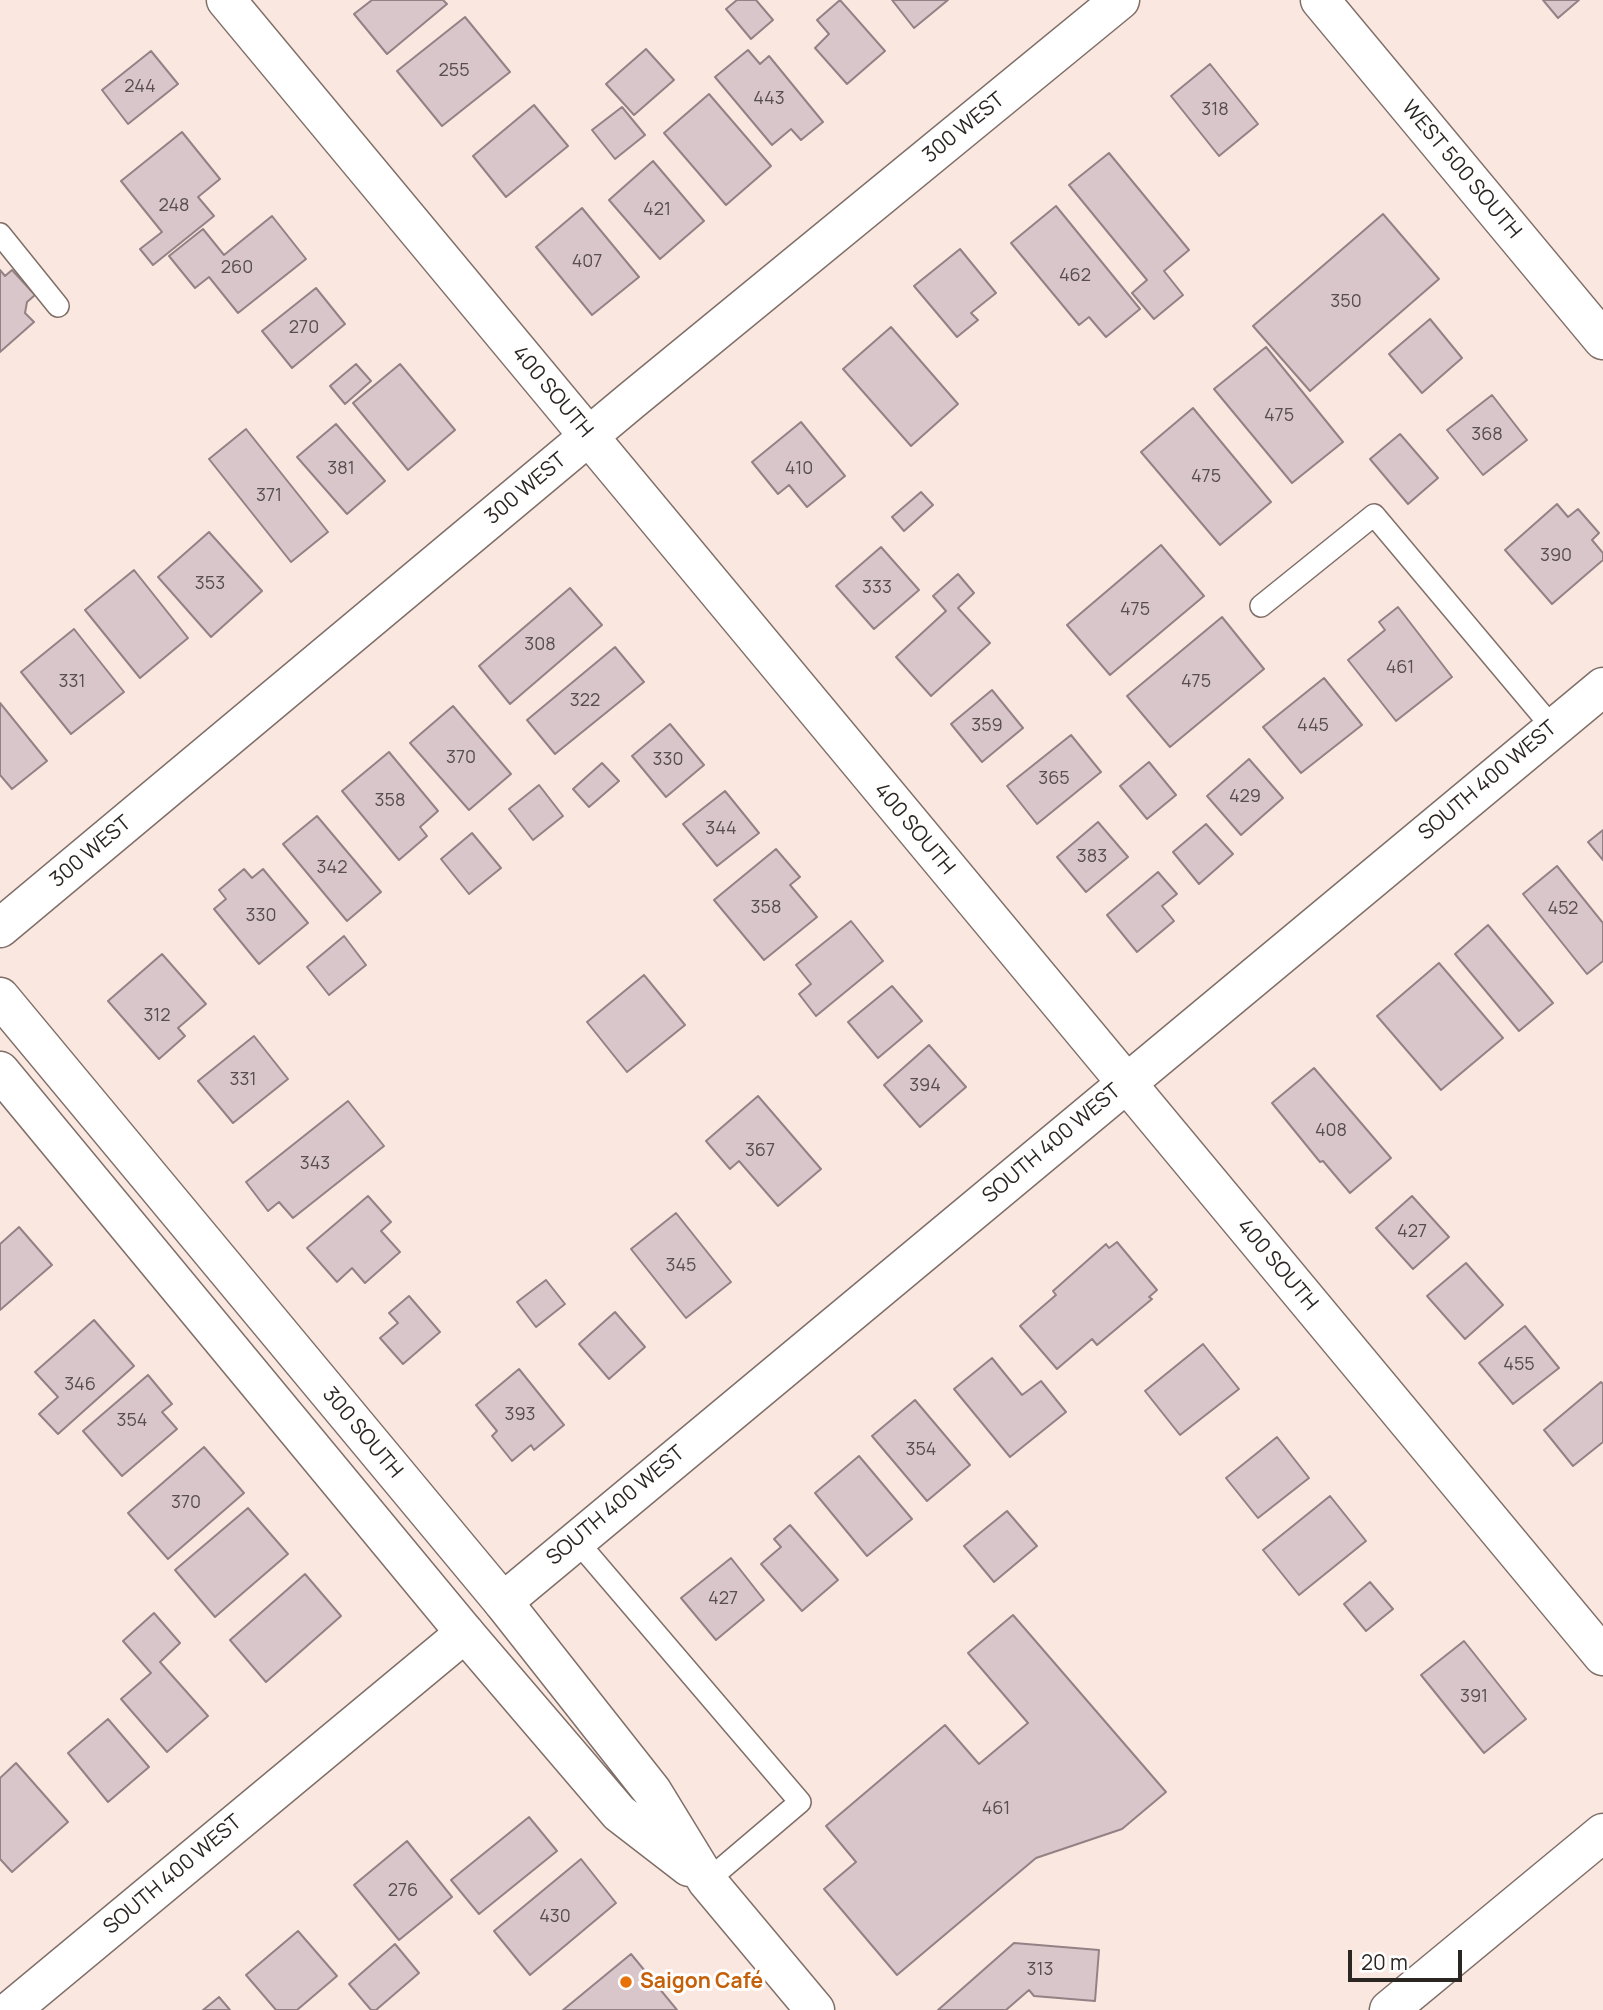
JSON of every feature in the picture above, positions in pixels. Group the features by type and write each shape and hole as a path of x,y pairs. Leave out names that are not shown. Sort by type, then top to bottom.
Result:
{"street":[{"name":"400 SOUTH","path":"226,0 1603,1656"},
{"name":"300 WEST","path":"0,928 588,436 1120,0"},
{"name":"WEST 500 SOUTH","path":"1320,0 1603,340"},
{"name":"SOUTH 400 WEST","path":"503,1602 1603,687"},
{"name":"300 SOUTH","path":"0,997 503,1602 652,1791 707,1881 815,2010"},
{"name":"300 SOUTH","path":"0,1071 465,1633 619,1813 707,1881"},
{"name":"SOUTH 400 WEST","path":"11,2010 465,1633"},
{"path":"1389,2010 1603,1833"}],"lane":[{"path":"0,233 58,306"},
{"path":"1261,606 1374,515 1553,728"},
{"path":"576,1540 800,1802 707,1881"}],"building":[{"path":"372,0 443,0 447,4 387,54 354,14"},
{"path":"737,0 756,0 773,20 751,39 726,9"},
{"path":"840,0 885,51 847,84 815,48 829,34 817,20"},
{"path":"892,0 948,0 914,28"},
{"path":"1543,0 1579,0 1558,18"},
{"path":"465,17 510,72 442,126 397,71"},
{"path":"646,49 674,80 634,115 606,84"},
{"path":"748,50 760,64 769,56 823,122 801,140 791,129 772,145 715,77"},
{"path":"151,51 178,84 128,124 102,90"},
{"path":"1210,64 1258,124 1219,156 1171,96"},
{"path":"709,94 771,166 726,205 664,133"},
{"path":"534,105 568,146 506,197 473,156"},
{"path":"622,107 645,135 615,159 592,130"},
{"path":"182,132 220,179 198,197 214,216 153,265 140,249 162,232 121,181"},
{"path":"1109,153 1189,250 1164,271 1183,295 1154,319 1132,293 1147,280 1069,185"},
{"path":"653,161 704,221 660,259 609,200"},
{"path":"1056,206 1140,309 1106,337 1089,317 1079,325 1011,243"},
{"path":"582,208 639,277 592,315 536,247"},
{"path":"1383,214 1439,279 1310,391 1253,326"},
{"path":"272,216 306,259 238,313 209,277 195,288 169,256 203,229 224,255"},
{"path":"960,249 996,293 971,313 978,320 957,337 914,286"},
{"path":"0,270 5,276 12,270 35,295 27,302 25,313 34,322 0,352"},
{"path":"316,288 345,324 292,368 262,331"},
{"path":"1430,319 1462,358 1422,393 1389,354"},
{"path":"891,327 958,404 911,446 843,369"},
{"path":"1266,347 1343,442 1292,483 1214,389"},
{"path":"356,364 371,381 345,404 330,386"},
{"path":"400,364 455,430 408,470 353,403"},
{"path":"1492,395 1527,440 1483,475 1447,430"},
{"path":"1193,408 1271,502 1220,545 1141,452"},
{"path":"801,422 845,476 807,507 789,485 778,494 752,462"},
{"path":"336,424 385,481 347,514 297,457"},
{"path":"246,429 328,532 291,562 209,459"},
{"path":"1400,434 1438,478 1408,504 1370,459"},
{"path":"921,492 933,505 904,531 892,517"},
{"path":"1557,504 1568,517 1578,509 1599,533 1592,540 1603,553 1603,560 1552,604 1505,550"},
{"path":"209,532 262,591 211,637 158,577"},
{"path":"1161,545 1204,596 1110,675 1067,625"},
{"path":"881,547 919,590 874,629 836,586"},
{"path":"134,570 188,638 140,678 85,610"},
{"path":"958,574 974,593 958,608 990,643 931,696 896,657 946,611 933,596"},
{"path":"570,588 602,625 510,704 479,666"},
{"path":"1398,607 1452,677 1396,721 1348,660 1385,630 1379,622"},
{"path":"1222,617 1264,669 1170,747 1127,696"},
{"path":"74,629 124,692 71,734 21,672"},
{"path":"615,647 644,682 555,754 527,720"},
{"path":"1324,678 1362,725 1301,773 1263,727"},
{"path":"992,690 1023,728 982,762 951,724"},
{"path":"0,703 47,761 12,789 0,775"},
{"path":"453,706 511,774 469,810 410,743"},
{"path":"670,724 704,765 666,797 632,756"},
{"path":"1071,735 1101,772 1037,824 1007,786"},
{"path":"389,752 438,811 420,827 427,836 399,860 342,791"},
{"path":"1249,759 1283,798 1241,835 1207,796"},
{"path":"1149,762 1176,795 1147,819 1120,786"},
{"path":"602,763 619,781 589,807 573,789"},
{"path":"539,785 563,816 533,840 509,809"},
{"path":"725,791 759,833 717,866 683,824"},
{"path":"317,816 381,892 347,921 283,844"},
{"path":"1098,822 1128,857 1086,892 1057,857"},
{"path":"1206,824 1233,854 1199,884 1173,852"},
{"path":"1603,830 1603,860 1588,842"},
{"path":"472,833 501,868 469,894 441,859"},
{"path":"776,849 800,877 790,885 817,917 764,960 714,900"},
{"path":"1557,866 1603,923 1603,961 1587,974 1523,894"},
{"path":"244,869 252,878 263,869 308,923 259,964 214,909 226,899 219,890"},
{"path":"1158,872 1177,894 1162,906 1174,921 1137,952 1107,915"},
{"path":"851,921 883,961 816,1016 799,994 811,984 796,965"},
{"path":"1488,925 1553,1003 1519,1031 1455,954"},
{"path":"344,936 366,965 329,995 307,967"},
{"path":"162,954 206,1004 178,1028 185,1036 159,1059 108,1001"},
{"path":"1439,963 1503,1038 1441,1090 1377,1016"},
{"path":"644,975 685,1025 627,1072 587,1022"},
{"path":"892,986 922,1021 878,1058 848,1022"},
{"path":"254,1036 288,1079 233,1123 198,1081"},
{"path":"929,1045 966,1087 920,1127 884,1085"},
{"path":"1314,1068 1391,1158 1350,1193 1323,1161 1320,1162 1272,1103"},
{"path":"758,1096 821,1169 778,1206 739,1161 730,1169 706,1141"},
{"path":"348,1101 384,1146 293,1218 279,1202 268,1211 246,1182"},
{"path":"368,1196 391,1222 381,1231 400,1252 365,1283 352,1268 337,1282 307,1248"},
{"path":"1412,1196 1449,1237 1413,1269 1376,1228"},
{"path":"676,1213 731,1282 686,1318 631,1249"},
{"path":"19,1227 52,1265 0,1310 0,1244"},
{"path":"1117,1242 1157,1290 1149,1297 1152,1299 1097,1345 1092,1339 1057,1369 1020,1326 1056,1295 1053,1291 1106,1244 1109,1248"},
{"path":"1466,1263 1503,1305 1465,1339 1427,1296"},
{"path":"546,1280 565,1304 536,1327 517,1302"},
{"path":"409,1296 440,1332 403,1364 380,1338 398,1323 389,1313"},
{"path":"615,1312 645,1347 609,1379 579,1344"},
{"path":"94,1320 134,1366 58,1434 39,1414 58,1397 35,1372"},
{"path":"1525,1326 1559,1368 1513,1404 1479,1363"},
{"path":"1203,1344 1239,1389 1180,1435 1145,1391"},
{"path":"992,1358 1022,1395 1041,1381 1066,1412 1010,1457 954,1389"},
{"path":"519,1369 564,1425 534,1450 531,1445 512,1461 492,1436 497,1431 476,1405"},
{"path":"148,1375 172,1404 162,1412 177,1429 122,1476 83,1431"},
{"path":"1601,1382 1603,1442 1573,1466 1544,1430"},
{"path":"915,1400 970,1465 927,1501 872,1436"},
{"path":"1277,1437 1309,1478 1258,1518 1226,1478"},
{"path":"204,1447 244,1493 168,1559 128,1513"},
{"path":"859,1456 912,1519 867,1556 815,1493"},
{"path":"1330,1496 1366,1541 1299,1595 1263,1550"},
{"path":"248,1508 288,1554 215,1617 175,1570"},
{"path":"1007,1511 1037,1546 994,1582 964,1546"},
{"path":"790,1525 838,1580 802,1611 761,1564 781,1547 774,1539"},
{"path":"731,1558 764,1600 716,1640 681,1598"},
{"path":"305,1574 341,1616 266,1682 230,1640"},
{"path":"1370,1582 1393,1609 1366,1631 1344,1604"},
{"path":"154,1613 180,1643 160,1662 208,1716 167,1752 121,1699 151,1673 123,1641"},
{"path":"1013,1615 1166,1792 1122,1829 1036,1858 897,1975 824,1889 856,1862 826,1826 945,1725 979,1764 1028,1723 968,1653"},
{"path":"1464,1641 1526,1719 1484,1753 1421,1675"},
{"path":"108,1719 149,1767 108,1802 68,1753"},
{"path":"16,1763 68,1822 12,1872 0,1859 0,1778"},
{"path":"529,1817 557,1851 479,1914 451,1880"},
{"path":"407,1841 452,1897 399,1940 354,1885"},
{"path":"581,1859 616,1903 530,1975 494,1931"},
{"path":"298,1931 337,1976 297,2010 276,2010 246,1975"},
{"path":"1014,1943 1099,1950 1095,2001 1034,1996 1029,1990 1006,2010 938,2010"},
{"path":"395,1944 419,1973 376,2010 371,2010 349,1984"},
{"name":"Saigon Café","path":"631,1954 677,2010 563,2010"},
{"path":"219,1997 230,2010 203,2010"}],"place":[{"name":"Saigon Café","path":"626,1982"}]}
